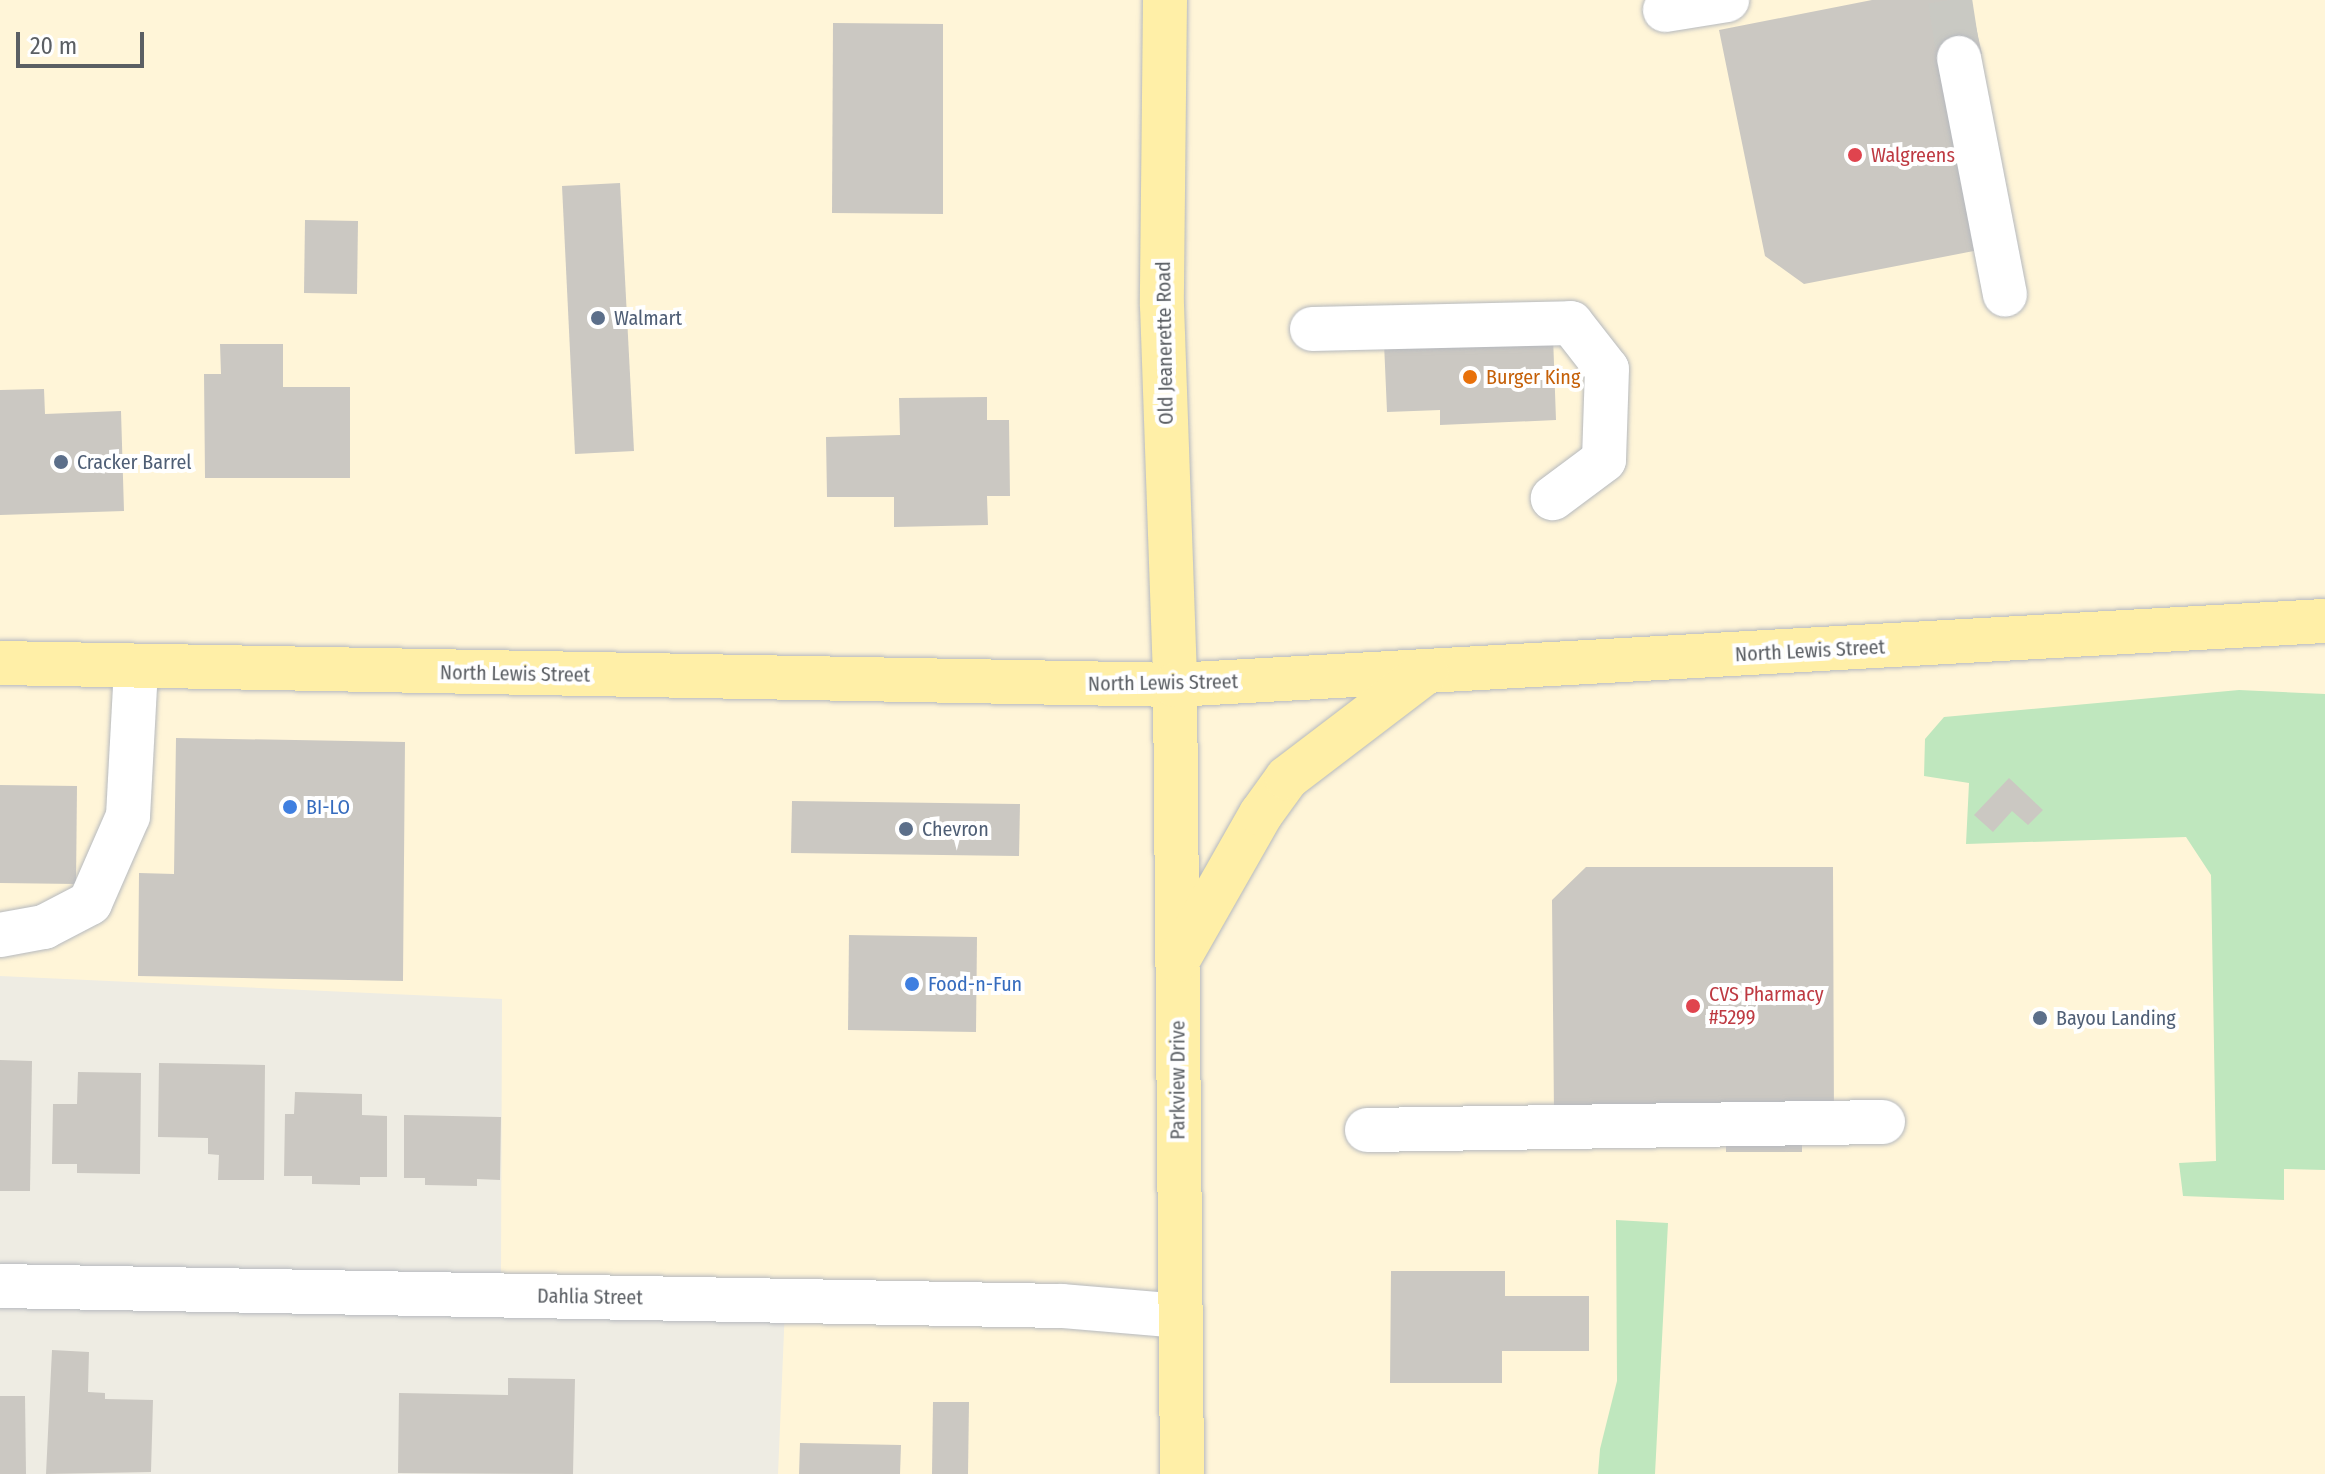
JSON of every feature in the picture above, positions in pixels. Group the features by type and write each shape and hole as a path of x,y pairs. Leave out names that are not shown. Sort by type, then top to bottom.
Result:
{"main road":[{"name":"Old Jeanerette Road","path":"1165,0 1162,305 1175,685"},
{"name":"North Lewis Street","path":"0,663 1175,685 2325,621"},
{"path":"1177,962 1261,814 1287,778 1426,672"},
{"name":"Parkview Drive","path":"1175,685 1182,1474"}],"street":[{"path":"1665,10 1727,0"},
{"path":"1959,58 2005,295"},
{"path":"1312,329 1571,323 1607,369 1604,460 1553,498"},
{"path":"0,935 44,927 90,903 128,816 136,667"},
{"path":"1367,1130 1883,1122"},
{"name":"Dahlia Street","path":"0,1286 1047,1305 1180,1316"}],"shaded area":[{"path":"0,0 2325,0 2325,1474 778,1474 786,1284 501,1278 502,999 0,976"}],"green space":[{"path":"2239,690 2325,694 2325,1170 2284,1169 2284,1200 2183,1196 2179,1163 2216,1161 2211,875 2186,837 1966,844 1969,783 1924,776 1925,739 1944,717"},
{"path":"1616,1220 1668,1223 1655,1474 1598,1474 1600,1449 1617,1381"}],"building":[{"name":"Walgreens","path":"1872,0 1970,0 1982,54 1946,61 1984,249 1804,284 1765,256 1719,30"},
{"path":"833,23 943,24 943,214 832,213"},
{"name":"Walmart","path":"620,183 634,451 575,454 562,186"},
{"path":"305,220 358,221 357,294 304,293"},
{"name":"Burger King","path":"1553,336 1556,420 1440,425 1440,410 1387,412 1384,343"},
{"path":"220,344 283,344 283,387 350,387 350,478 205,478 204,374 221,374"},
{"name":"Cracker Barrel","path":"44,389 45,414 121,411 124,511 0,515 0,390"},
{"path":"987,397 987,420 1009,420 1010,496 987,496 988,525 894,527 894,497 827,497 826,437 900,435 899,398"},
{"name":"BI-LO","path":"176,738 405,742 403,981 138,976 139,873 174,874"},
{"path":"2009,778 2043,810 2028,825 2012,811 1993,832 1974,815"},
{"path":"0,785 77,786 76,884 0,883"},
{"name":"Chevron","path":"792,801 1020,804 1019,856 791,853"},
{"name":"CVS Pharmacy #5299","path":"1586,867 1833,867 1834,1122 1802,1122 1802,1152 1726,1152 1726,1113 1554,1114 1552,900"},
{"name":"Food-n-Fun","path":"849,935 977,937 976,1032 848,1030"},
{"path":"0,1060 32,1061 30,1191 0,1191"},
{"path":"159,1063 265,1065 264,1180 218,1180 219,1155 208,1154 208,1138 158,1137"},
{"path":"78,1072 141,1073 140,1174 77,1173 77,1164 52,1164 53,1104 77,1104"},
{"path":"295,1092 362,1094 362,1115 387,1116 387,1177 360,1177 360,1185 312,1184 312,1176 284,1176 285,1114 294,1114"},
{"path":"404,1115 501,1117 500,1180 477,1179 477,1186 425,1185 425,1178 404,1178"},
{"path":"1391,1271 1505,1271 1505,1296 1589,1296 1589,1351 1502,1351 1502,1383 1390,1383"},
{"path":"52,1350 89,1352 88,1392 105,1393 105,1399 153,1400 151,1472 46,1474"},
{"path":"508,1378 575,1379 573,1474 398,1473 399,1393 508,1395"},
{"path":"0,1396 25,1396 26,1474 0,1474"},
{"path":"933,1402 969,1402 968,1474 932,1474"},
{"path":"800,1443 901,1445 900,1474 799,1474"}],"tunnel":[{"path":"1950,0 1959,58"}],"place":[{"name":"Walgreens","path":"1855,155"},
{"name":"Walmart","path":"598,318"},
{"name":"Burger King","path":"1470,377"},
{"name":"Cracker Barrel","path":"61,462"},
{"name":"BI-LO","path":"290,807"},
{"name":"Chevron","path":"906,829"},
{"name":"Food-n-Fun","path":"912,984"},
{"name":"CVS Pharmacy #5299","path":"1693,1006"},
{"name":"Bayou Landing","path":"2040,1018"}]}
